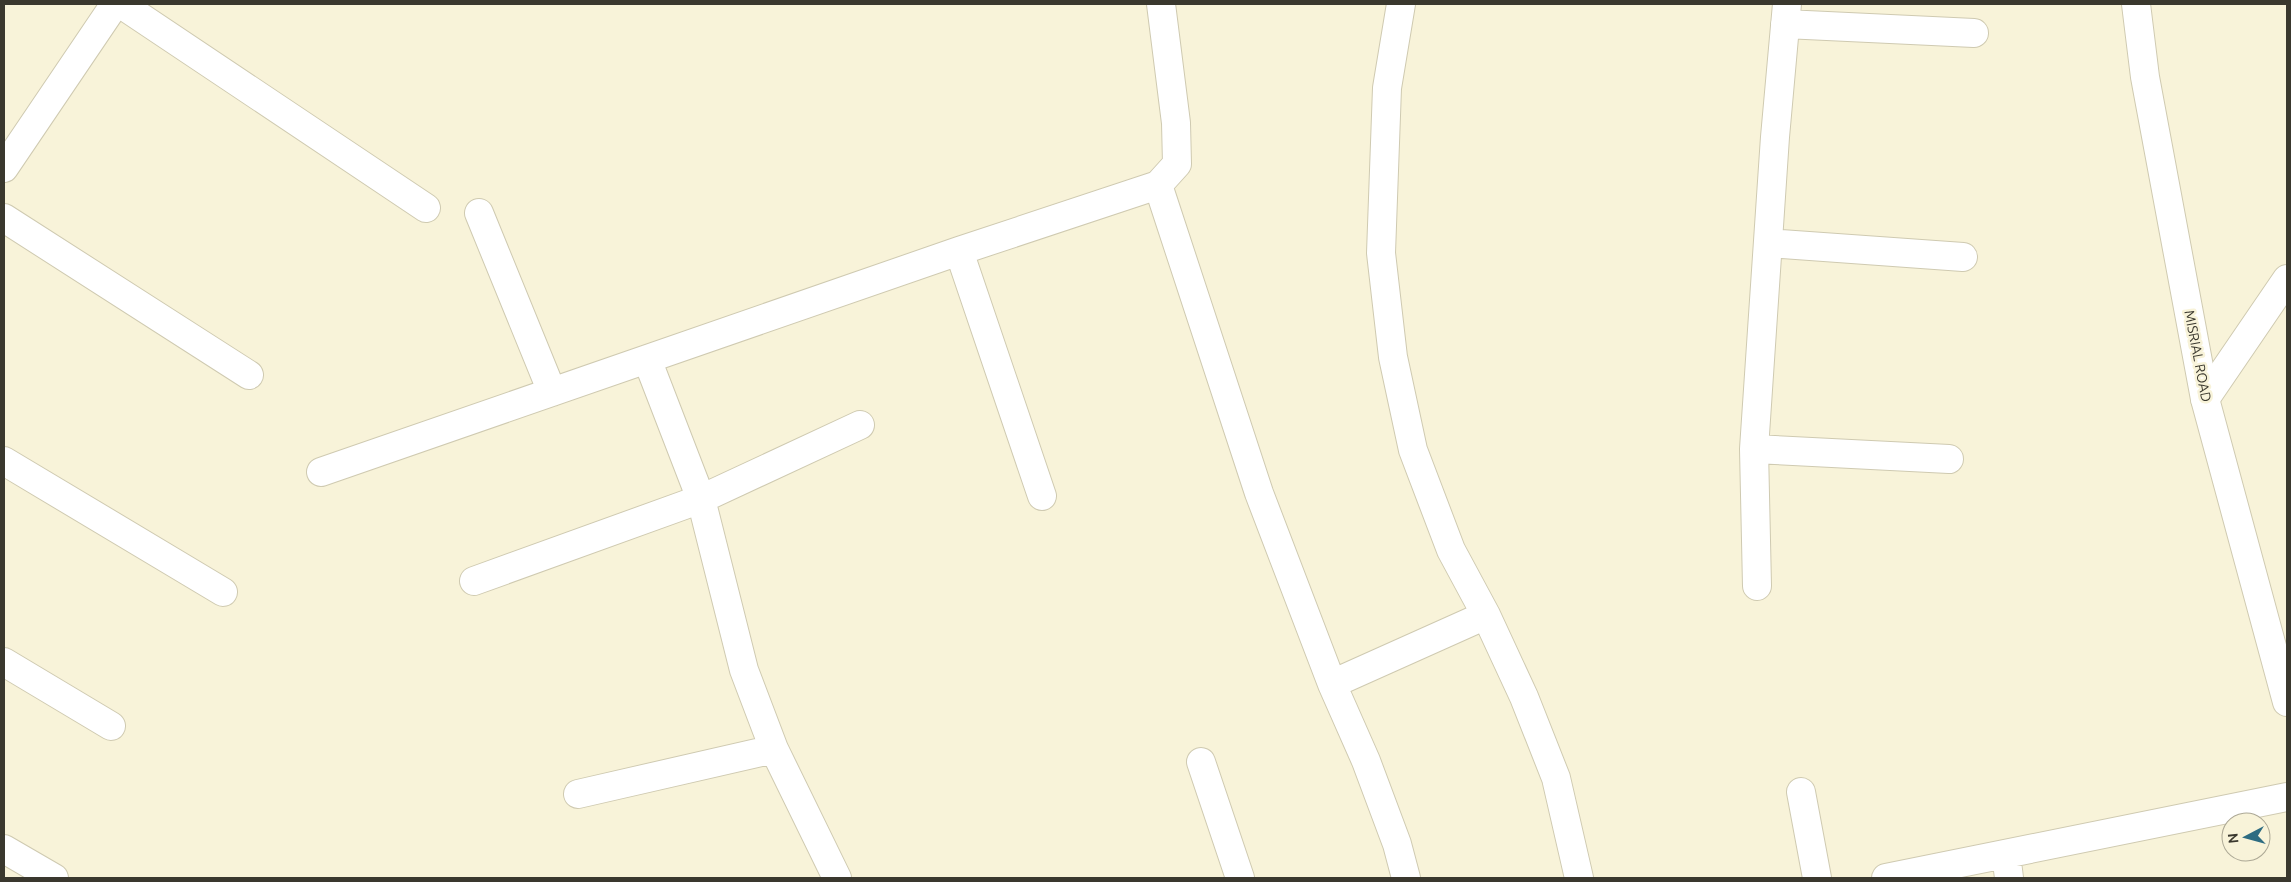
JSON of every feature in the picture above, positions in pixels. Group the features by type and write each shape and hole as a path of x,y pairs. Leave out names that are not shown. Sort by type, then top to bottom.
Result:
{"street":[{"path":"4,168 115,4"},
{"path":"121,4 426,208"},
{"path":"321,472 959,251 1158,185 1177,164 1176,123 1161,4"},
{"path":"1401,4 1387,88 1381,253 1393,357 1413,450 1451,550 1486,615 1524,697 1556,778 1579,878"},
{"name":"MISRIAL ROAD","path":"2136,4 2145,77 2205,399 2287,702"},
{"path":"1757,586 1754,449 1774,137 1786,14 1974,33"},
{"path":"1158,185 1259,493 1332,684 1366,761 1397,844 1406,878"},
{"path":"479,213 552,392"},
{"path":"4,218 250,375"},
{"path":"1768,243 1964,257"},
{"path":"959,251 1042,496"},
{"path":"2205,399 2287,279"},
{"path":"647,359 702,499 744,670 774,749 837,878"},
{"path":"474,581 702,499 860,425"},
{"path":"1754,449 1949,459"},
{"path":"4,461 223,592"},
{"path":"1332,684 1486,615"},
{"path":"4,662 111,726"},
{"path":"578,794 774,749"},
{"path":"1201,762 1240,878"},
{"path":"1801,792 1818,878"},
{"path":"1886,878 2008,866 2287,797"},
{"path":"4,849 54,878"}]}
